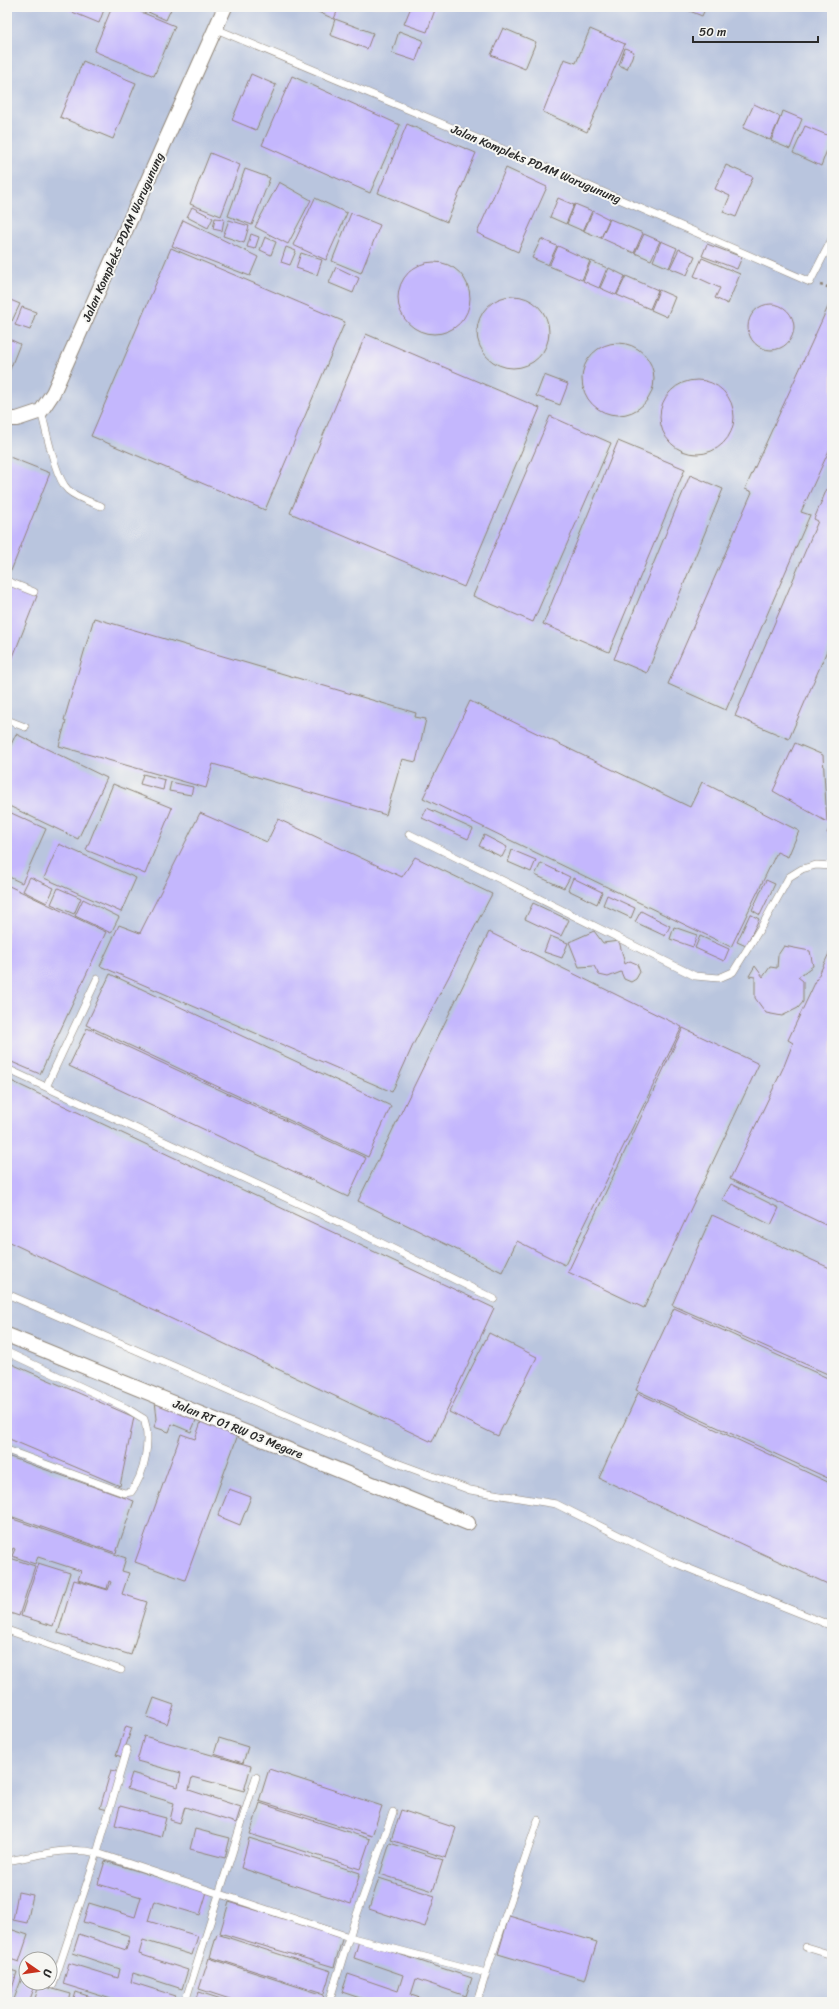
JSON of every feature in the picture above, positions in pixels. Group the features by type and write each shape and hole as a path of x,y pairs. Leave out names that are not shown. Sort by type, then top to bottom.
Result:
{"street":[{"name":"Jalan Kompleks PDAM Warugunung","path":"41,411 53,393 225,7"},
{"path":"7,419 17,419 41,411"},
{"name":"Jalan RT 01 RW 03 Megare","path":"7,1335 468,1524"}],"lane":[{"name":"Jalan Kompleks PDAM Warugunung","path":"216,29 543,166 810,282 832,239"},
{"path":"41,411 55,462 66,488 74,494 101,506"},
{"path":"7,581 34,592"},
{"path":"7,720 25,727"},
{"path":"409,834 695,976 719,978 733,972 790,877 802,869 816,865 832,866"},
{"path":"46,1087 97,979"},
{"path":"7,1068 343,1224 494,1299"},
{"path":"7,1294 396,1463 470,1490 556,1504 670,1561 832,1626"},
{"path":"7,1352 126,1408 144,1419 147,1429 148,1445 137,1485 131,1492 124,1493 7,1450"},
{"path":"7,1630 121,1670"},
{"path":"58,1970 97,1853 127,1749"},
{"path":"185,2002 221,1893 256,1778"},
{"path":"329,2002 349,1937 393,1812"},
{"path":"477,2002 538,1820"},
{"path":"7,1861 85,1850 221,1893 349,1937 486,1973"},
{"path":"806,1948 832,1954"}],"shaded area":[{"path":"7,7 832,7 832,2002 7,2002"}],"building":[{"path":"60,7 105,7 99,23"},
{"path":"112,7 129,7 175,26 154,76 94,51"},
{"path":"137,7 172,7 166,20"},
{"path":"339,7 334,19 309,8"},
{"path":"411,7 436,7 427,32 404,24"},
{"path":"680,7 706,7 702,16"},
{"path":"335,19 373,33 367,49 330,35"},
{"path":"503,28 536,42 525,69 491,55"},
{"path":"590,29 625,44 587,132 543,112 564,59 576,63"},
{"path":"399,31 423,40 416,61 392,53"},
{"path":"625,48 634,52 627,69 619,65"},
{"path":"83,61 136,83 113,139 60,117"},
{"path":"251,74 276,85 256,130 232,120"},
{"path":"292,76 400,125 370,193 262,145"},
{"path":"754,104 781,117 783,111 802,119 790,149 771,141 780,118 770,140 743,128"},
{"path":"407,124 476,153 447,222 378,193"},
{"path":"805,126 832,137 821,166 793,153"},
{"path":"210,153 240,165 221,216 190,204"},
{"path":"726,165 753,177 736,217 723,212 730,196 715,189"},
{"path":"506,168 547,187 518,252 477,233"},
{"path":"245,169 270,178 252,225 228,216"},
{"path":"279,182 311,200 288,244 255,227"},
{"path":"315,198 347,213 326,260 293,245"},
{"path":"558,198 574,205 566,224 550,217"},
{"path":"575,204 592,211 583,231 567,224"},
{"path":"192,207 213,218 208,228 187,217"},
{"path":"593,211 609,219 601,238 584,231"},
{"path":"351,213 380,225 361,273 332,261"},
{"path":"215,218 224,219 222,231 213,229"},
{"path":"610,219 643,233 634,253 601,238"},
{"path":"183,220 258,257 250,276 172,246"},
{"path":"229,220 249,226 244,243 223,236"},
{"path":"251,234 259,237 255,249 247,247"},
{"path":"644,234 660,241 651,260 635,253"},
{"path":"265,237 276,242 271,255 260,250"},
{"path":"541,239 557,246 548,265 532,258"},
{"path":"661,241 677,248 669,268 653,261"},
{"path":"707,244 742,257 737,269 702,256"},
{"path":"558,246 590,261 582,280 549,266"},
{"path":"286,247 296,251 290,265 281,262"},
{"path":"171,248 345,322 265,510 91,436"},
{"path":"679,249 695,256 687,275 670,268"},
{"path":"301,253 322,260 317,275 296,268"},
{"path":"702,258 740,274 728,304 715,298 720,288 694,276"},
{"path":"591,261 607,268 599,288 583,281"},
{"path":"427,262 441,262 448,264 460,272 468,284 470,298 468,312 460,324 448,332 441,334 427,334 420,332 408,324 400,312 398,305 398,291 400,284 408,272 420,264"},
{"path":"336,267 359,278 353,293 329,283"},
{"path":"609,268 625,276 616,295 600,288"},
{"path":"626,276 658,290 650,309 617,295"},
{"path":"659,290 675,297 667,317 651,310"},
{"path":"506,296 520,296 527,298 539,306 547,318 549,332 547,346 539,358 527,366 520,368 506,368 499,366 487,358 479,346 477,339 477,325 479,318 487,306 499,298"},
{"path":"832,298 832,444 801,512 810,515 726,710 668,684 752,492 745,489"},
{"path":"8,299 20,304 12,321 7,319"},
{"path":"771,304 784,308 790,314 794,327 790,340 784,346 771,350 758,346 752,340 748,327 752,314 758,308"},
{"path":"22,307 36,312 30,330 15,325"},
{"path":"366,334 540,408 464,587 290,513"},
{"path":"7,338 20,344 7,377"},
{"path":"611,343 625,343 632,345 644,353 652,365 654,379 652,393 644,405 632,413 625,415 611,415 604,413 592,405 584,393 582,386 582,372 584,365 592,353 604,345"},
{"path":"544,375 568,384 560,405 536,396"},
{"path":"697,380 718,386 728,396 734,417 728,438 718,448 697,454 676,448 666,438 660,417 666,396 676,386"},
{"path":"550,416 611,443 533,622 473,596"},
{"path":"618,441 685,469 609,652 543,624"},
{"path":"7,456 50,473 11,571 7,569"},
{"path":"690,475 723,489 647,673 614,659"},
{"path":"832,477 832,639 789,739 735,716 818,521 814,519"},
{"path":"7,584 37,596 7,672"},
{"path":"94,618 416,713 415,717 426,719 416,762 402,759 386,815 213,764 206,788 59,746 66,721 64,720"},
{"path":"470,701 690,807 702,782 799,831 788,857 777,852 731,947 423,798"},
{"path":"16,734 107,778 78,839 7,805 7,753"},
{"path":"795,743 823,755 827,822 773,791"},
{"path":"143,774 165,780 163,790 140,784"},
{"path":"171,782 193,787 191,795 169,791"},
{"path":"113,784 172,808 145,874 86,850"},
{"path":"427,808 473,829 468,839 422,818"},
{"path":"7,811 46,829 22,883 7,876"},
{"path":"200,813 267,842 278,819 402,877 415,857 492,894 413,1045 392,1092 100,966 119,925 140,933"},
{"path":"832,822 832,835 827,833"},
{"path":"484,835 507,847 502,857 479,846"},
{"path":"59,844 136,878 121,912 44,878"},
{"path":"512,850 536,860 531,872 508,862"},
{"path":"541,863 570,877 564,888 535,875"},
{"path":"30,877 54,888 47,903 23,891"},
{"path":"573,878 602,892 597,904 568,890"},
{"path":"766,880 775,884 760,915 752,910"},
{"path":"7,885 106,932 40,1074 7,1060"},
{"path":"58,888 81,898 74,914 51,904"},
{"path":"607,895 635,908 631,918 603,905"},
{"path":"83,899 119,917 111,933 75,916"},
{"path":"533,903 569,920 561,936 525,919"},
{"path":"641,911 670,926 665,936 635,922"},
{"path":"750,914 759,919 746,946 737,942"},
{"path":"674,927 697,935 693,947 670,939"},
{"path":"594,931 603,943 619,941 625,964 630,961 637,964 640,972 636,979 631,982 624,979 621,972 608,977 599,975 594,966 579,967 569,942"},
{"path":"489,932 682,1027 565,1265 517,1241 502,1272 358,1201"},
{"path":"550,936 568,943 562,958 544,952"},
{"path":"700,936 729,949 724,961 695,948"},
{"path":"784,946 810,951 813,966 798,977 803,981 803,1002 798,1008 782,1016 766,1013 755,998 755,977 749,976 755,966 763,977 770,967 777,968 778,955"},
{"path":"832,947 832,1228 730,1179 784,1066 793,1043 788,1040"},
{"path":"110,974 391,1106 368,1157 86,1025"},
{"path":"87,1028 366,1158 348,1197 69,1066"},
{"path":"683,1028 759,1064 644,1308 568,1272"},
{"path":"7,1079 494,1308 432,1442 7,1241"},
{"path":"731,1184 779,1208 771,1225 722,1200"},
{"path":"712,1215 832,1269 832,1376 672,1305"},
{"path":"674,1308 832,1380 832,1480 636,1390"},
{"path":"489,1333 537,1357 498,1436 449,1412"},
{"path":"7,1362 134,1417 120,1486 7,1438"},
{"path":"638,1393 832,1484 832,1586 599,1478"},
{"path":"155,1401 197,1418 191,1432 172,1424 169,1432 154,1427 157,1419"},
{"path":"202,1419 239,1432 185,1580 135,1562 181,1434 195,1439"},
{"path":"7,1456 134,1501 116,1553 7,1515"},
{"path":"229,1489 251,1497 240,1525 218,1516"},
{"path":"7,1517 126,1558 122,1571 129,1573 122,1594 147,1602 131,1655 58,1633 74,1580 108,1590 111,1582 109,1581 107,1589 78,1580 81,1571 38,1557 35,1564 12,1556 15,1549 13,1548 10,1556 7,1555"},
{"path":"7,1557 35,1566 19,1616 7,1612"},
{"path":"38,1563 70,1573 53,1626 21,1616"},
{"path":"154,1698 174,1705 167,1724 147,1717"},
{"path":"126,1726 132,1728 122,1757 116,1755"},
{"path":"144,1736 251,1766 244,1791 192,1777 189,1790 241,1807 236,1823 185,1807 180,1823 170,1820 174,1803 127,1789 132,1773 178,1787 181,1773 137,1761"},
{"path":"219,1738 248,1747 243,1763 214,1754"},
{"path":"269,1769 382,1806 372,1836 259,1801"},
{"path":"111,1770 119,1772 108,1810 100,1808"},
{"path":"260,1803 370,1839 360,1869 250,1834"},
{"path":"120,1806 166,1818 161,1837 115,1825"},
{"path":"401,1810 456,1828 446,1858 391,1840"},
{"path":"195,1829 230,1838 225,1858 190,1849"},
{"path":"249,1838 360,1873 351,1904 241,1868"},
{"path":"390,1843 443,1860 433,1891 380,1874"},
{"path":"105,1861 207,1892 200,1915 154,1901 148,1921 198,1936 192,1955 143,1940 139,1954 188,1970 182,1989 133,1973 131,1982 176,1996 174,2002 110,2002 111,1999 63,1984 69,1963 118,1978 120,1969 73,1953 79,1934 126,1950 130,1936 83,1922 89,1903 135,1917 141,1897 98,1884"},
{"path":"379,1878 435,1896 425,1927 369,1909"},
{"path":"18,1892 33,1895 27,1923 13,1920"},
{"path":"229,1902 343,1936 334,1967 220,1933"},
{"path":"509,1916 597,1942 585,1980 498,1954"},
{"path":"7,1928 28,1935 23,1951 18,1951 18,1962 7,1958"},
{"path":"217,1934 331,1971 324,1993 210,1957"},
{"path":"359,1941 472,1978 466,1996 416,1979 411,1995 432,2002 372,2002 342,1992 348,1974 398,1991 403,1975 354,1958"},
{"path":"209,1958 324,1995 322,2002 239,2002 199,1989"},
{"path":"7,1969 17,1972 8,2002 7,2002"},
{"path":"18,1988 18,1991 33,1991 29,2002 13,2002"},
{"path":"58,1990 71,1994 69,2002 34,2002 37,1991"},
{"path":"76,1992 106,2002 73,2002"},
{"path":"199,1992 231,2002 196,2002"}]}
